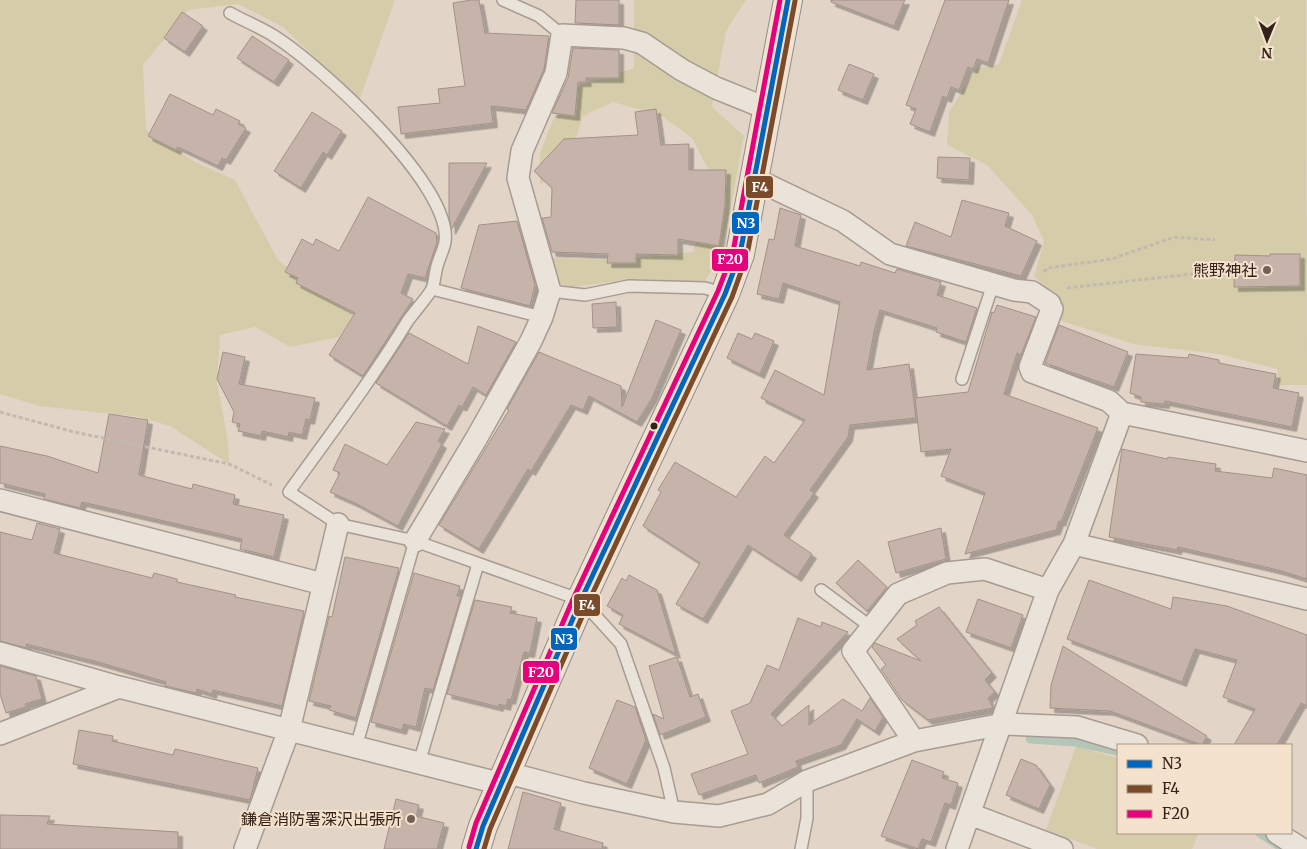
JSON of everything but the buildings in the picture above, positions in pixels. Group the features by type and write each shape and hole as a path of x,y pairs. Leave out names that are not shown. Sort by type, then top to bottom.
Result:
{"main road":[{"path":"476,849 581,600 725,294 740,254 788,0"}],"street":[{"path":"415,541 476,439 542,317 550,291 518,178 522,151 556,73 562,35 624,38 642,43 699,79 768,109"},
{"path":"755,179 843,221 890,254 993,284 1028,292 1051,307 1030,367 1032,372 1109,401 1122,413 1307,451"},
{"path":"957,849 1003,724 1048,590 1074,544 1122,413"},
{"path":"0,500 324,584"},
{"path":"245,849 289,730 338,524"},
{"path":"1074,544 1307,599"},
{"path":"914,741 853,651 898,594 947,573 985,569 1048,590"},
{"path":"0,653 119,687 419,763 584,793 674,812 719,816 768,804 807,781 914,741 1003,724 1077,727 1134,744"},
{"path":"0,734 119,687"},
{"path":"970,814 1062,849"},
{"path":"1279,834 1302,849"}],"lane":[{"path":"502,0 539,16 562,35"},
{"path":"230,13 274,36 318,70 377,126 416,173 443,218 446,231 445,244 432,289 419,304 383,361 288,492 338,524 415,541 581,600 621,644 664,768 674,812"},
{"path":"962,380 993,284"},
{"path":"550,291 584,295 629,286 648,286 705,288 725,294"},
{"path":"432,289 542,317"},
{"path":"356,747 415,541"},
{"path":"419,763 478,564"},
{"path":"821,590 871,627"},
{"path":"801,849 807,818 807,781"}],"path":[{"path":"1028,292 1047,268 1112,259 1174,238 1215,240"},
{"path":"1028,292 1228,270"},
{"path":"0,412 84,434 229,464 288,492"}],"shaded area":[{"path":"0,0 395,0 359,101 283,27 238,4 188,10 143,65 146,130 195,162 235,180 278,260 353,315 339,337 290,347 255,327 220,335 217,383 228,441 229,464 170,426 140,417 39,406 0,394"},
{"path":"634,0 746,0 726,31 712,107 744,136 730,213 719,253 704,282 637,279 570,287 556,282 549,258 617,260 693,252 713,178 692,138 662,116 613,102 583,116 566,168 540,184 540,153 565,90 634,68"},
{"path":"1022,0 1306,0 1307,385 1279,385 1277,369 1219,354 1133,344 1059,320 1051,295 1034,277 1044,241 1032,215 987,165 947,145 949,112 976,69 999,64"},
{"path":"1076,746 1117,758 1117,834 1199,834 1192,849 1097,849 1046,830"}],"waterway":[{"path":"1030,739 1075,742 1117,751"},
{"path":"1262,834 1278,845"}],"transit line":[{"name":"F20","path":"469,847 476,823 574,597 718,291 733,252 780,0"},
{"name":"N3","path":"476,849 483,826 581,600 725,294 740,254 788,0"},
{"name":"F4","path":"484,849 490,829 588,603 732,297 747,255 795,1"}],"place":[{"name":"熊野神社","path":"1267,270"},
{"name":"鎌倉消防署深沢出張所","path":"411,819"}]}
